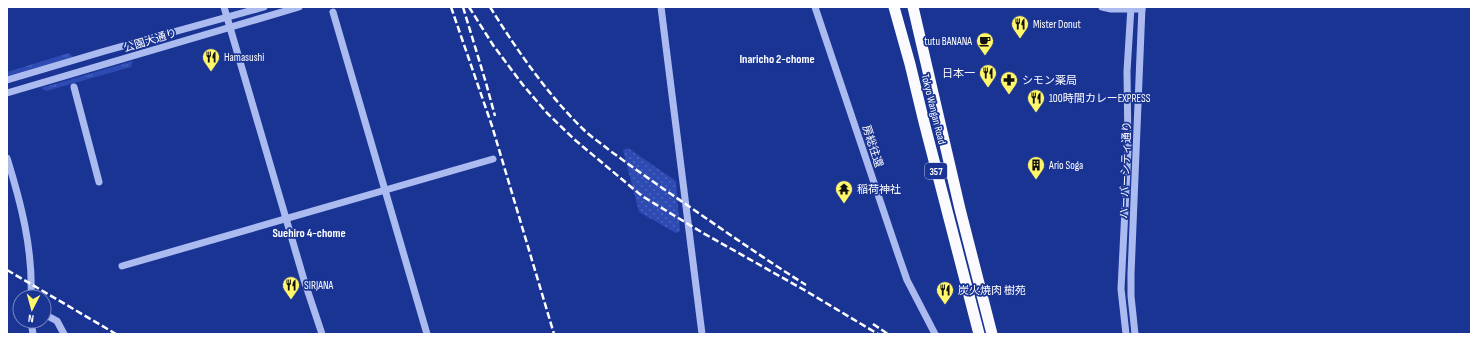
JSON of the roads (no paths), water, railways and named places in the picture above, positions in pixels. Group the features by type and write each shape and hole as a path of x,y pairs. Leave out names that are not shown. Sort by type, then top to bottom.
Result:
{"highway":[{"name":"Tokyo Wangan Road","path":"894,7 979,334"},
{"name":"Tokyo Wangan Road","path":"913,7 954,187 992,334"}],"street":[{"path":"224,7 286,219 322,334"},
{"name":"公園大通り","path":"7,80 264,7"},
{"name":"公園大通り","path":"7,93 299,7"},
{"path":"661,7 702,334"},
{"name":"房総往還","path":"815,7 905,275 935,334"},
{"path":"1102,7 1111,9 1142,8"},
{"name":"ハーバーシティ通り","path":"1126,334 1121,289 1128,149 1127,71 1131,8"},
{"name":"ハーバーシティ通り","path":"1135,334 1131,296 1131,274 1142,8"},
{"path":"333,12 427,334"},
{"path":"74,88 99,182"},
{"path":"7,158 21,205 27,234 30,289"},
{"path":"122,266 493,159"},
{"path":"52,318 57,321 64,334"}],"railway":[{"path":"451,7 492,126 554,334"},
{"path":"463,7 495,116"},
{"path":"469,7 493,45 523,85 547,113 575,140 642,196 878,334"},
{"path":"490,7 545,86 586,132 655,183 755,252 806,285"},
{"path":"7,270 116,334"},
{"path":"873,324 888,334"}],"place":[{"name":"Mister Donut","path":"1020,39"},
{"name":"tutu BANANA","path":"985,56"},
{"name":"Hamasushi","path":"211,72"},
{"name":"日本一","path":"988,88"},
{"name":"シモン薬局","path":"1009,95"},
{"name":"100時間カレーEXPRESS","path":"1036,113"},
{"name":"Ario Soga","path":"1036,180"},
{"name":"稲荷神社","path":"844,204"},
{"name":"SIRJANA","path":"291,300"},
{"name":"炭火焼肉 樹苑","path":"945,305"}],"district":[{"name":"Inaricho 2-chome","path":"777,59"},
{"name":"Suehiro 4-chome","path":"309,233"}]}
